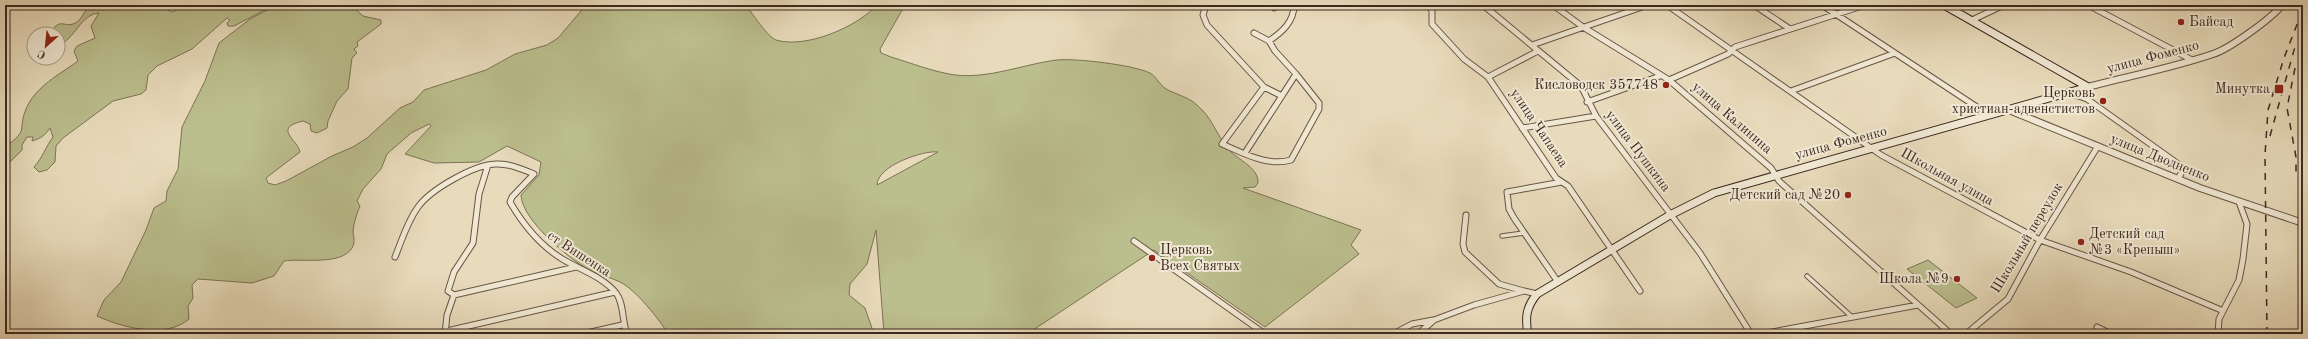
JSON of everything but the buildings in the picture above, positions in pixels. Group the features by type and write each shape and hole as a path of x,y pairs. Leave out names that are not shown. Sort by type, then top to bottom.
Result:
{"main road":[{"path":"1944,5 2088,87"},
{"name":"улица Фоменко","path":"1537,294 1670,214 1714,193 2088,87"},
{"path":"1528,334 1525,313 1528,305 1537,294"}],"street":[{"path":"1206,5 1203,15 1207,25 1264,87 1282,96"},
{"path":"1270,41 1284,30 1294,13 1294,5"},
{"name":"улица Чапаева","path":"1428,5 1432,11 1432,24 1436,30 1464,59 1488,77 1556,178 1568,186 1595,228 1640,291"},
{"name":"улица Пушкина","path":"1483,5 1581,86 1587,102 1596,116 1700,253 1751,334"},
{"name":"улица Калинина","path":"1553,5 1583,27 1668,80 1714,118 1771,168 1779,181 1951,334"},
{"path":"1532,45 1648,5"},
{"name":"Школьная улица","path":"1667,5 1731,51 1791,91 1870,149 2011,226 2040,240 2131,272 2221,310"},
{"path":"1754,5 1790,29"},
{"path":"1822,5 1989,115"},
{"path":"1668,80 1728,54 1735,47 1864,5"},
{"path":"1972,20 2004,5"},
{"path":"2088,5 2192,60"},
{"name":"улица Фоменко","path":"2088,87 2214,54 2276,14 2282,5"},
{"path":"1254,33 1270,41 1275,51 1319,102 1319,109 1291,160 1284,164 1222,144 1264,87"},
{"path":"1488,77 1538,51"},
{"path":"1791,91 1895,53"},
{"path":"1245,152 1296,74"},
{"path":"1587,102 1660,76"},
{"path":"2070,93 2087,99 2184,168 2178,179"},
{"name":"улица Дводненко","path":"2009,110 2178,179 2239,202 2303,223"},
{"path":"1522,128 1596,116"},
{"name":"Школьный переулок","path":"1966,334 2008,300 2040,240 2098,146"},
{"path":"454,296 448,291 450,282 472,243 479,194 488,165"},
{"name":"ст Вишенка","path":"395,257 407,227 422,202 445,186 488,165 510,166 534,174 512,197 510,202 529,233 536,240 576,267 597,277 615,292 619,297 622,325 627,334"},
{"path":"1558,282 1509,209 1507,192 1562,182"},
{"path":"2218,334 2216,324 2221,310 2238,281 2244,252 2247,220 2239,202"},
{"path":"1466,215 1464,244 1466,252 1471,260 1499,284 1537,294"},
{"path":"1502,236 1524,233"},
{"path":"1134,241 1265,334"},
{"path":"454,296 576,267"},
{"path":"1807,276 1852,317"},
{"path":"1393,334 1412,324 1434,320 1524,291"},
{"path":"454,296 447,315 446,332 615,292"},
{"path":"1761,334 1918,305"},
{"path":"1418,334 1434,320"},
{"path":"582,334 622,325"},
{"path":"2096,327 2111,334"},
{"path":"1791,328 1796,334"}],"green space":[{"path":"103,5 162,5 162,8 173,12 186,5 274,5 234,26 228,26 227,23 230,20 227,18 192,49 157,66 148,75 146,90 141,94 113,101 63,138 56,146 55,162 47,170 39,172 34,167 40,160 53,137 50,128 43,136 35,140 32,141 33,137 27,137 22,145 22,150 9,163 5,179 5,147 18,137 22,130 24,116 30,101 35,94 49,82 78,61 74,51 77,46 95,38 91,26 99,13 93,14 87,18 66,41 66,26 56,26 60,24 69,25 77,22 90,7"},
{"path":"277,5 351,5 363,16 381,20 381,24 357,42 358,46 354,49 357,53 352,58 348,89 337,101 328,121 327,128 317,133 311,131 310,124 303,121 289,127 289,135 300,152 266,178 268,183 275,185 286,181 332,156 353,147 367,138 400,108 413,102 424,90 486,70 515,54 547,45 558,38 586,5 747,5 769,35 776,40 788,42 816,39 830,34 857,21 877,5 905,5 880,49 881,53 931,70 947,74 968,76 994,73 1057,60 1066,60 1090,61 1131,67 1150,73 1161,85 1187,98 1198,106 1209,119 1230,151 1255,172 1258,183 1255,187 1243,188 1361,230 1351,245 1359,254 1265,327 1154,250 1027,334 884,334 876,230 867,264 850,284 849,295 865,308 874,334 668,334 653,313 633,291 620,282 593,272 580,264 559,248 537,227 523,205 521,195 539,175 541,162 507,146 479,162 434,163 405,154 431,126 429,124 411,133 387,154 381,169 363,189 357,201 360,206 353,227 354,244 347,254 330,259 284,261 274,276 252,283 198,279 192,285 193,298 188,306 189,319 180,325 169,329 144,330 119,324 97,316 104,300 121,282 146,230 154,208 166,201 167,191 178,169 182,127 205,81 219,43 250,19","holes":["931,152 938,152 877,185 879,178 892,166 912,157"]},
{"path":"1928,260 1977,298 1956,308 1907,269"}],"railway":[{"path":"2267,334 2265,155 2268,110 2284,58 2303,9"},
{"path":"2270,136 2296,43"},
{"path":"2295,68 2287,108 2296,157 2296,172"}],"place":[{"name":"Байсад","path":"2181,22"},
{"name":"Кисловодск 357748","path":"1666,85"},
{"name":"Минутка","path":"2279,89"},
{"name":"Церковь христиан-адвенстистов","path":"2103,101"},
{"name":"Детский сад №20","path":"1848,195"},
{"name":"Детский сад №3 «Крепыш»","path":"2081,242"},
{"name":"Церковь Всех Святых","path":"1152,258"},
{"name":"Школа №9","path":"1957,279"}]}
